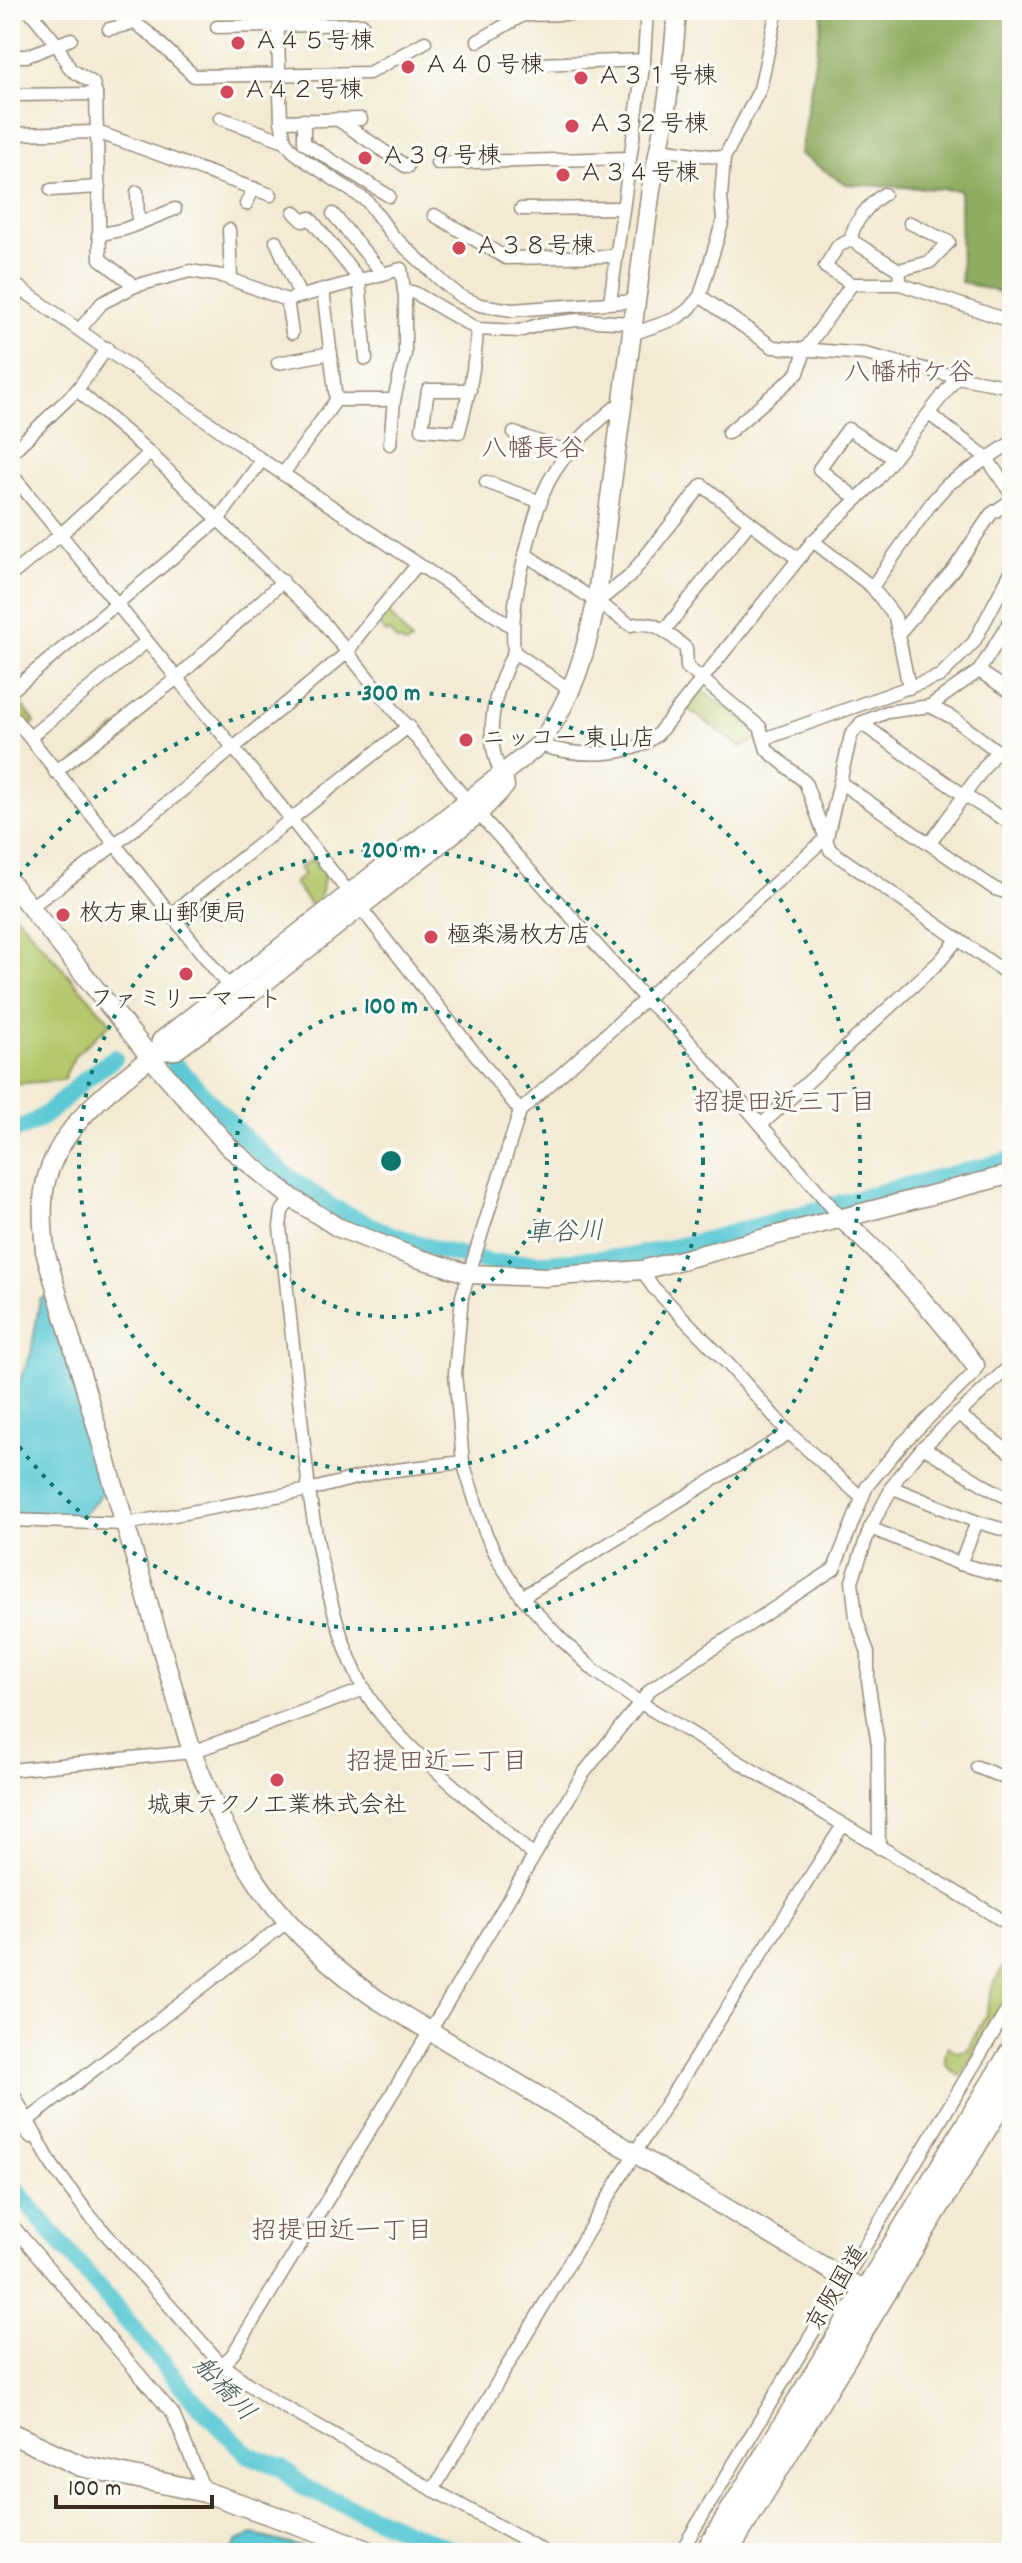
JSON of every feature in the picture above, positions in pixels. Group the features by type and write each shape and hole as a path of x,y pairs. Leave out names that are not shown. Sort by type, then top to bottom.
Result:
{"highway":[{"name":"京阪国道","path":"726,2553 1012,2051"},
{"name":"京阪国道","path":"706,2553 1012,2085"}],"main road":[{"path":"10,2433 81,2466 205,2492 371,2553"}],"street":[{"path":"29,10 57,44 70,69 93,83 96,94 100,259 135,286"},
{"path":"277,10 278,76 285,141 306,161 367,201 393,236 460,296 480,305 512,310 636,301"},
{"path":"503,776 539,745 572,691 584,660 596,603 677,10"},
{"path":"404,290 415,293 477,329 519,331 542,324 578,320 633,328 675,319 700,296 723,220 724,158 760,89 777,10"},
{"path":"478,41 523,15 647,11 644,60 610,302"},
{"path":"109,29 135,23 194,76 369,73 425,42"},
{"path":"217,27 362,24"},
{"path":"10,56 27,56 71,39"},
{"path":"539,64 644,60"},
{"path":"10,95 96,94"},
{"path":"10,117 10,134 97,132 271,195"},
{"path":"220,118 285,141"},
{"path":"337,119 407,167"},
{"path":"281,121 361,119"},
{"path":"304,120 304,143 389,196"},
{"path":"660,149 724,158"},
{"path":"437,163 629,158"},
{"path":"51,190 99,187"},
{"path":"246,204 254,188"},
{"path":"137,192 138,223"},
{"path":"851,240 852,232 874,200 884,194"},
{"path":"521,209 622,208"},
{"path":"98,235 125,229 175,209"},
{"path":"294,212 303,221 310,218 359,279 366,359"},
{"path":"333,214 383,274"},
{"path":"434,215 506,258 616,256"},
{"path":"851,240 899,270 930,262 949,242 910,223"},
{"path":"229,230 231,279"},
{"path":"851,240 838,246 825,267 852,284 900,284 1001,318 1012,316"},
{"path":"276,241 294,298 292,333"},
{"path":"80,329 102,303 135,286 190,271 231,279 294,298 401,269 405,354 394,400 390,444"},
{"path":"899,270 900,284"},
{"path":"10,281 262,460 511,626"},
{"path":"728,433 798,373 805,350 852,284"},
{"path":"10,304 22,289"},
{"path":"283,474 336,400 323,289"},
{"path":"700,296 773,347 865,354 957,377 1000,385 1012,382"},
{"path":"470,390 428,390 422,429 459,432 470,390 475,370 477,329"},
{"path":"10,454 77,390 107,348"},
{"path":"278,363 331,353"},
{"path":"539,745 557,751 630,750 645,745 657,735 813,541 876,481 957,377"},
{"path":"77,390 150,453 283,581 348,652 473,807 646,1000 681,1032 839,1215 954,1336 975,1365 974,1373 902,1444 867,1486 834,1569 651,1689 583,1774 233,2354 222,2365"},
{"path":"336,400 394,400"},
{"path":"155,1054 176,1050 354,901 473,807 505,786 497,766 492,730 493,708 514,652 511,626 514,601 544,491 569,452 595,423 623,401"},
{"path":"898,634 954,569 991,514 1012,497 986,457 929,414"},
{"path":"857,499 819,469 848,429 893,458"},
{"path":"514,433 569,452"},
{"path":"872,587 947,485 1012,442"},
{"path":"10,576 150,453"},
{"path":"10,692 218,520 262,460"},
{"path":"10,472 291,819 520,1111"},
{"path":"486,482 541,502"},
{"path":"596,603 629,577 702,485 798,559"},
{"path":"664,631 750,522"},
{"path":"813,541 872,587 895,617 909,688"},
{"path":"525,554 631,625 645,622 664,631 686,648 687,667 760,727 767,750 805,782 830,850 1012,977"},
{"path":"30,907 77,874 234,749 348,652 417,565"},
{"path":"764,739 940,676 974,642 1012,570"},
{"path":"55,772 176,679 283,581"},
{"path":"1011,623 979,671 930,706 887,712 861,723 851,735 827,837 520,1111 462,1296 455,1373 463,1462 485,1532 501,1565 522,1597 560,1638 594,1670 639,1702 1012,1926"},
{"path":"30,737 146,642"},
{"path":"514,652 572,691"},
{"path":"979,671 1012,693"},
{"path":"930,706 953,718 1012,762"},
{"path":"10,713 229,987"},
{"path":"861,723 965,796 1012,824"},
{"path":"170,915 409,726"},
{"path":"930,843 996,751"},
{"path":"841,783 995,889 1012,894"},
{"path":"10,882 229,1147 292,1198 362,1239 471,1268 545,1277 642,1270 839,1215 1012,1174"},
{"path":"354,901 229,987 161,1041 155,1054 80,1118 67,1135 46,1179 42,1213 45,1251 192,1752 212,1803 257,1885 287,1922 339,1973 429,2033 874,2296"},
{"path":"761,1125 940,961 957,940"},
{"path":"292,1198 282,1211 280,1227 309,1490 315,1531 334,1606 356,1671 365,1689 407,1743 533,1856"},
{"path":"642,1270 653,1287 729,1365 789,1433 861,1497"},
{"path":"879,1848 878,1745 868,1681 868,1653 856,1618 852,1581 870,1528 891,1487 923,1447 1012,1364"},
{"path":"958,1414 1012,1454"},
{"path":"522,1597 789,1433"},
{"path":"923,1447 1012,1500"},
{"path":"10,1520 126,1524 309,1490 379,1472 463,1462"},
{"path":"891,1487 977,1522 1012,1532"},
{"path":"960,1564 977,1522"},
{"path":"870,1528 960,1564 1012,1578"},
{"path":"10,1770 192,1752 365,1689"},
{"path":"977,1767 1012,1781"},
{"path":"433,2490 635,2153 843,1825"},
{"path":"27,2121 287,1922"},
{"path":"680,2553 1012,2002"},
{"path":"10,2088 52,2165 90,2216 222,2365 268,2398 547,2553"},
{"path":"10,2113 31,2137 35,2136"},
{"path":"10,2223 173,2414 205,2492"}],"green space":[{"path":"823,10 1012,10 1010,295 961,282 960,190 845,184 800,154"},
{"path":"389,613 411,641 405,645 389,631 386,633 377,622"},
{"path":"699,689 755,727 759,739 741,747 685,707"},
{"path":"14,695 35,722 26,729 10,709"},
{"path":"117,727 123,734 67,777 67,770"},
{"path":"312,859 325,875 317,905 313,908 294,883 304,875 299,868"},
{"path":"10,909 111,1023 75,1055 63,1080 10,1084"},
{"path":"1012,1953 1012,1991 960,2076 946,2064 948,2046 957,2052 967,2050 986,2016 993,1984"}],"water":[{"path":"47,1296 104,1491 82,1516 10,1513 10,1404 31,1354 40,1299"},
{"path":"254,2535 326,2553 231,2553 237,2541"}],"waterway":[{"name":"車谷川","path":"10,1130 41,1118 114,1058"},
{"name":"車谷川","path":"174,1064 241,1135 282,1172 333,1208 384,1232 437,1250 493,1263 629,1257 711,1239 1012,1160"},
{"name":"船橋川","path":"10,2183 198,2405 249,2455 281,2467 305,2488 459,2553"}],"place":[{"name":"Ａ４５号棟","path":"238,43"},
{"name":"Ａ４０号棟","path":"408,67"},
{"name":"Ａ３１号棟","path":"581,78"},
{"name":"Ａ４２号棟","path":"227,92"},
{"name":"Ａ３２号棟","path":"572,126"},
{"name":"Ａ３９号棟","path":"365,158"},
{"name":"Ａ３４号棟","path":"563,175"},
{"name":"Ａ３８号棟","path":"459,248"},
{"name":"ニッコー 東山店","path":"466,740"},
{"name":"枚方東山郵便局","path":"63,915"},
{"name":"極楽湯枚方店","path":"431,937"},
{"name":"ファミリーマート","path":"186,974"},
{"name":"城東テクノ工業株式会社","path":"277,1780"}],"district":[{"name":"八幡柿ケ谷","path":"909,374"},
{"name":"八幡長谷","path":"533,450"},
{"name":"招提田近三丁目","path":"785,1104"},
{"name":"招提田近二丁目","path":"437,1763"},
{"name":"招提田近一丁目","path":"342,2232"}]}
